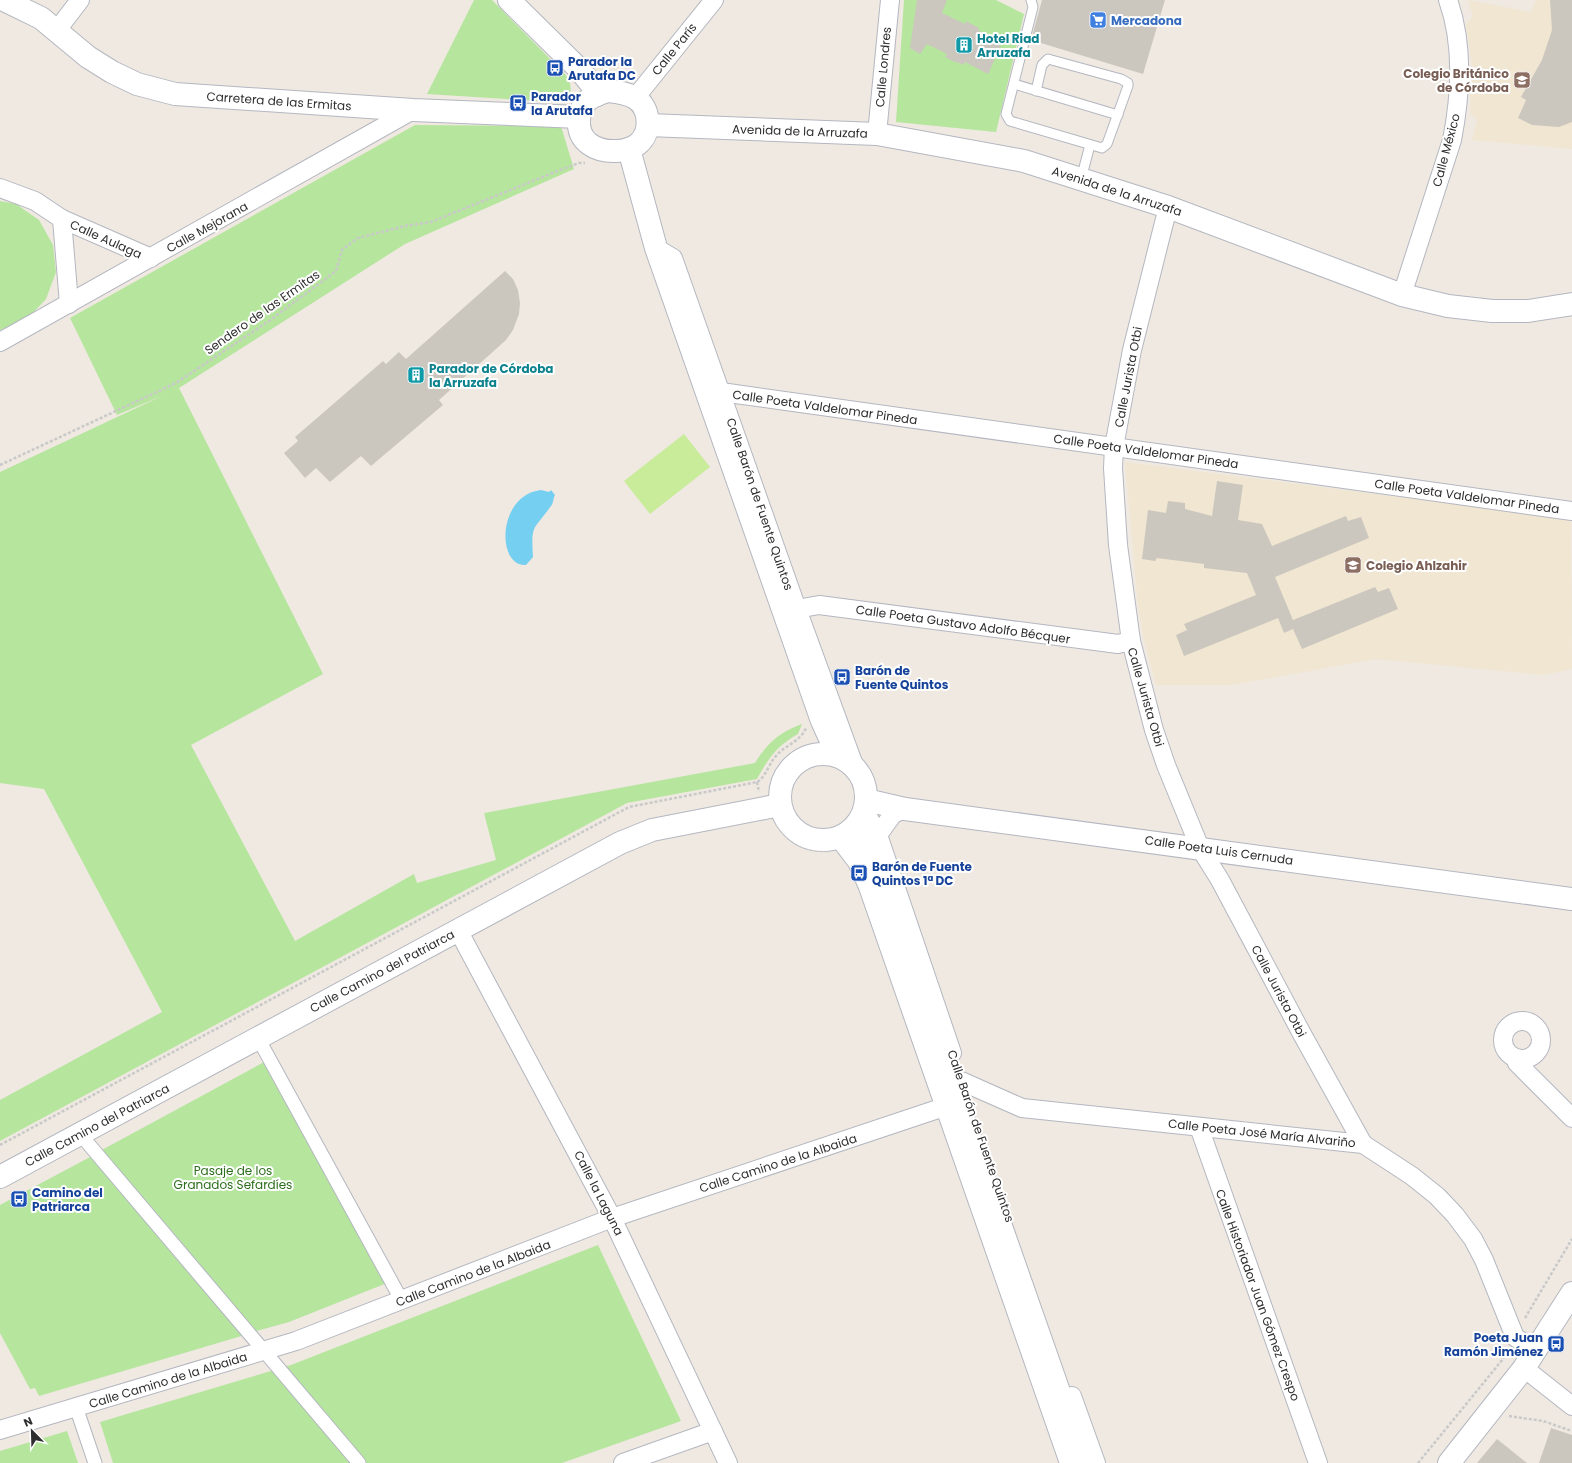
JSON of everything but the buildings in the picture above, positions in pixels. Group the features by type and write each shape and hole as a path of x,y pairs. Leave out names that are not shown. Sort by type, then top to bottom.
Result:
{"street":[{"path":"57,30 80,0"},
{"path":"509,0 578,68 592,85 597,94"},
{"name":"Calle París","path":"635,98 714,0"},
{"name":"Calle Londres","path":"877,134 890,0"},
{"name":"Calle México","path":"1402,295 1452,140 1457,114 1460,64 1448,0"},
{"name":"Carretera de las Ermitas","path":"12,2 41,18 88,57 112,72 137,84 175,94 413,110 579,117"},
{"path":"608,91 621,93 635,98 642,105 647,114 648,125 643,139 637,146 610,152 593,147 585,141 581,134 579,117 582,107 588,100 597,94 608,91"},
{"name":"Calle Mejorana","path":"0,342 413,110"},
{"name":"Avenida de la Arruzafa","path":"648,125 877,134 1024,160 1168,207 1402,295 1448,306 1492,311 1528,311 1572,304"},
{"name":"Calle Barón de Fuente Quintos","path":"629,149 656,248 822,721 838,756"},
{"name":"Calle Aulaga","path":"0,188 35,201 62,219 150,258"},
{"name":"Calle Jurista Otbi","path":"1168,207 1132,350 1114,447 1113,468 1118,545 1131,642 1156,737 1200,848 1220,880 1302,1034 1363,1144"},
{"name":"Calle Aulaga","path":"62,219 69,304"},
{"name":"Calle Barón de Fuente Quintos","path":"656,248 673,258 855,768"},
{"name":"Calle Poeta Valdelomar Pineda","path":"720,392 1572,511"},
{"name":"Calle Poeta Gustavo Adolfo Bécquer","path":"797,609 819,604 1118,644 1131,642"},
{"path":"811,755 822,721"},
{"path":"824,754 838,756 855,768 862,778 865,789 852,825 825,840 818,840 798,833 776,813 781,784 788,771 798,761 811,755 824,754"},
{"path":"878,834 893,814 905,809"},
{"name":"Calle Poeta Luis Cernuda","path":"852,825 905,809 1572,899"},
{"name":"Calle Camino del Patriarca","path":"0,1177 637,835 776,813"},
{"name":"Calle Barón de Fuente Quintos","path":"852,825 878,834 961,1081 1096,1463"},
{"name":"Calle Barón de Fuente Quintos","path":"852,825 858,862 1069,1463"},
{"name":"Calle Barón de Fuente Quintos","path":"852,825 869,850 1084,1463"},
{"name":"Calle la Laguna","path":"458,930 612,1218 728,1463"},
{"path":"258,1038 402,1300"},
{"path":"1515,1058 1517,1063 1572,1118"},
{"name":"Calle Poeta José María Alvariño","path":"961,1081 1022,1108 1363,1144 1412,1176 1437,1196 1455,1215 1473,1239 1484,1260 1515,1337"},
{"name":"Calle Camino de la Albaida","path":"0,1430 296,1341 612,1218 944,1107"},
{"name":"Calle Historiador Juan Gómez Crespo","path":"1199,1127 1318,1463"},
{"path":"80,1134 359,1463"},
{"path":"1448,1463 1530,1360 1572,1293"},
{"path":"1515,1337 1530,1360 1572,1406"},
{"path":"76,1407 95,1463"},
{"path":"623,1463 713,1431"}],"lane":[{"path":"1031,0 1033,7 1006,114 1010,121 1102,148 1107,144 1128,84 1121,79 1048,59 1042,65 1036,91"},
{"path":"1014,84 1118,115"},
{"path":"1081,179 1090,145"}],"path":[{"name":"Sendero de las Ermitas","path":"0,465 176,382 270,321 336,271 342,250 358,238 405,226 431,222 560,170 579,163 590,163"},
{"path":"0,1145 629,807 761,780 774,757 782,749 803,736 806,726 822,721"},
{"path":"776,813 783,834 800,846 809,850 852,825"},
{"path":"1418,1463 1503,1359 1572,1239"},
{"path":"1504,1422 1509,1416 1543,1421 1572,1431"}],"shaded area":[{"name":"Colegio Británico de Córdoba","path":"1468,0 1531,12 1536,0 1572,0 1572,149 1472,140 1477,120 1470,113 1472,67 1466,24 1473,16"},
{"name":"Colegio Ahlzahir","path":"1125,462 1571,519 1572,669 1545,675 1376,659 1232,685 1156,685 1143,635 1138,606"}],"green space":[{"path":"474,0 492,0 565,74 570,83 571,89 567,98 554,102 427,94"},
{"path":"904,0 996,0 1024,14 996,132 896,122"},
{"path":"415,125 561,126 574,169 405,244 179,388 323,674 191,745 295,941 414,874 417,883 496,860 484,813 755,763 769,744 775,739 794,727 802,724 798,734 784,743 774,753 757,779 627,803 0,1141 0,1100 162,1012 44,789 0,783 0,472 164,395 117,415 70,318"},
{"path":"0,201 16,204 39,220 53,245 56,272 46,299 27,319 0,330"},
{"path":"684,434 710,467 650,514 624,481"},
{"name":"Pasaje de los Granados Sefardíes","path":"266,1061 387,1283 289,1322 253,1332 100,1151"},
{"path":"92,1156 245,1335 39,1396 35,1388 30,1389 0,1333 0,1205"},
{"path":"598,1245 681,1421 562,1463 113,1463 100,1422 291,1365"},
{"path":"67,1431 78,1463 0,1463 0,1451"}],"water":[{"path":"541,490 549,492 551,490 555,495 553,503 534,528 532,539 533,557 526,565 516,563 510,555 506,543 506,530 509,516 516,504 526,495"}],"place":[{"name":"Mercadona","path":"1098,20"},
{"name":"Hotel Riad Arruzafa","path":"964,45"},
{"name":"Parador la Arutafa DC","path":"555,68"},
{"name":"Colegio Británico de Córdoba","path":"1522,80"},
{"name":"Parador la Arutafa","path":"518,103"},
{"name":"Parador de Córdoba la Arruzafa","path":"416,375"},
{"name":"Colegio Ahlzahir","path":"1353,565"},
{"name":"Barón de Fuente Quintos","path":"842,677"},
{"name":"Barón de Fuente Quintos 1ª DC","path":"859,873"},
{"name":"Camino del Patriarca","path":"19,1199"},
{"name":"Poeta Juan Ramón Jiménez","path":"1556,1344"}]}
